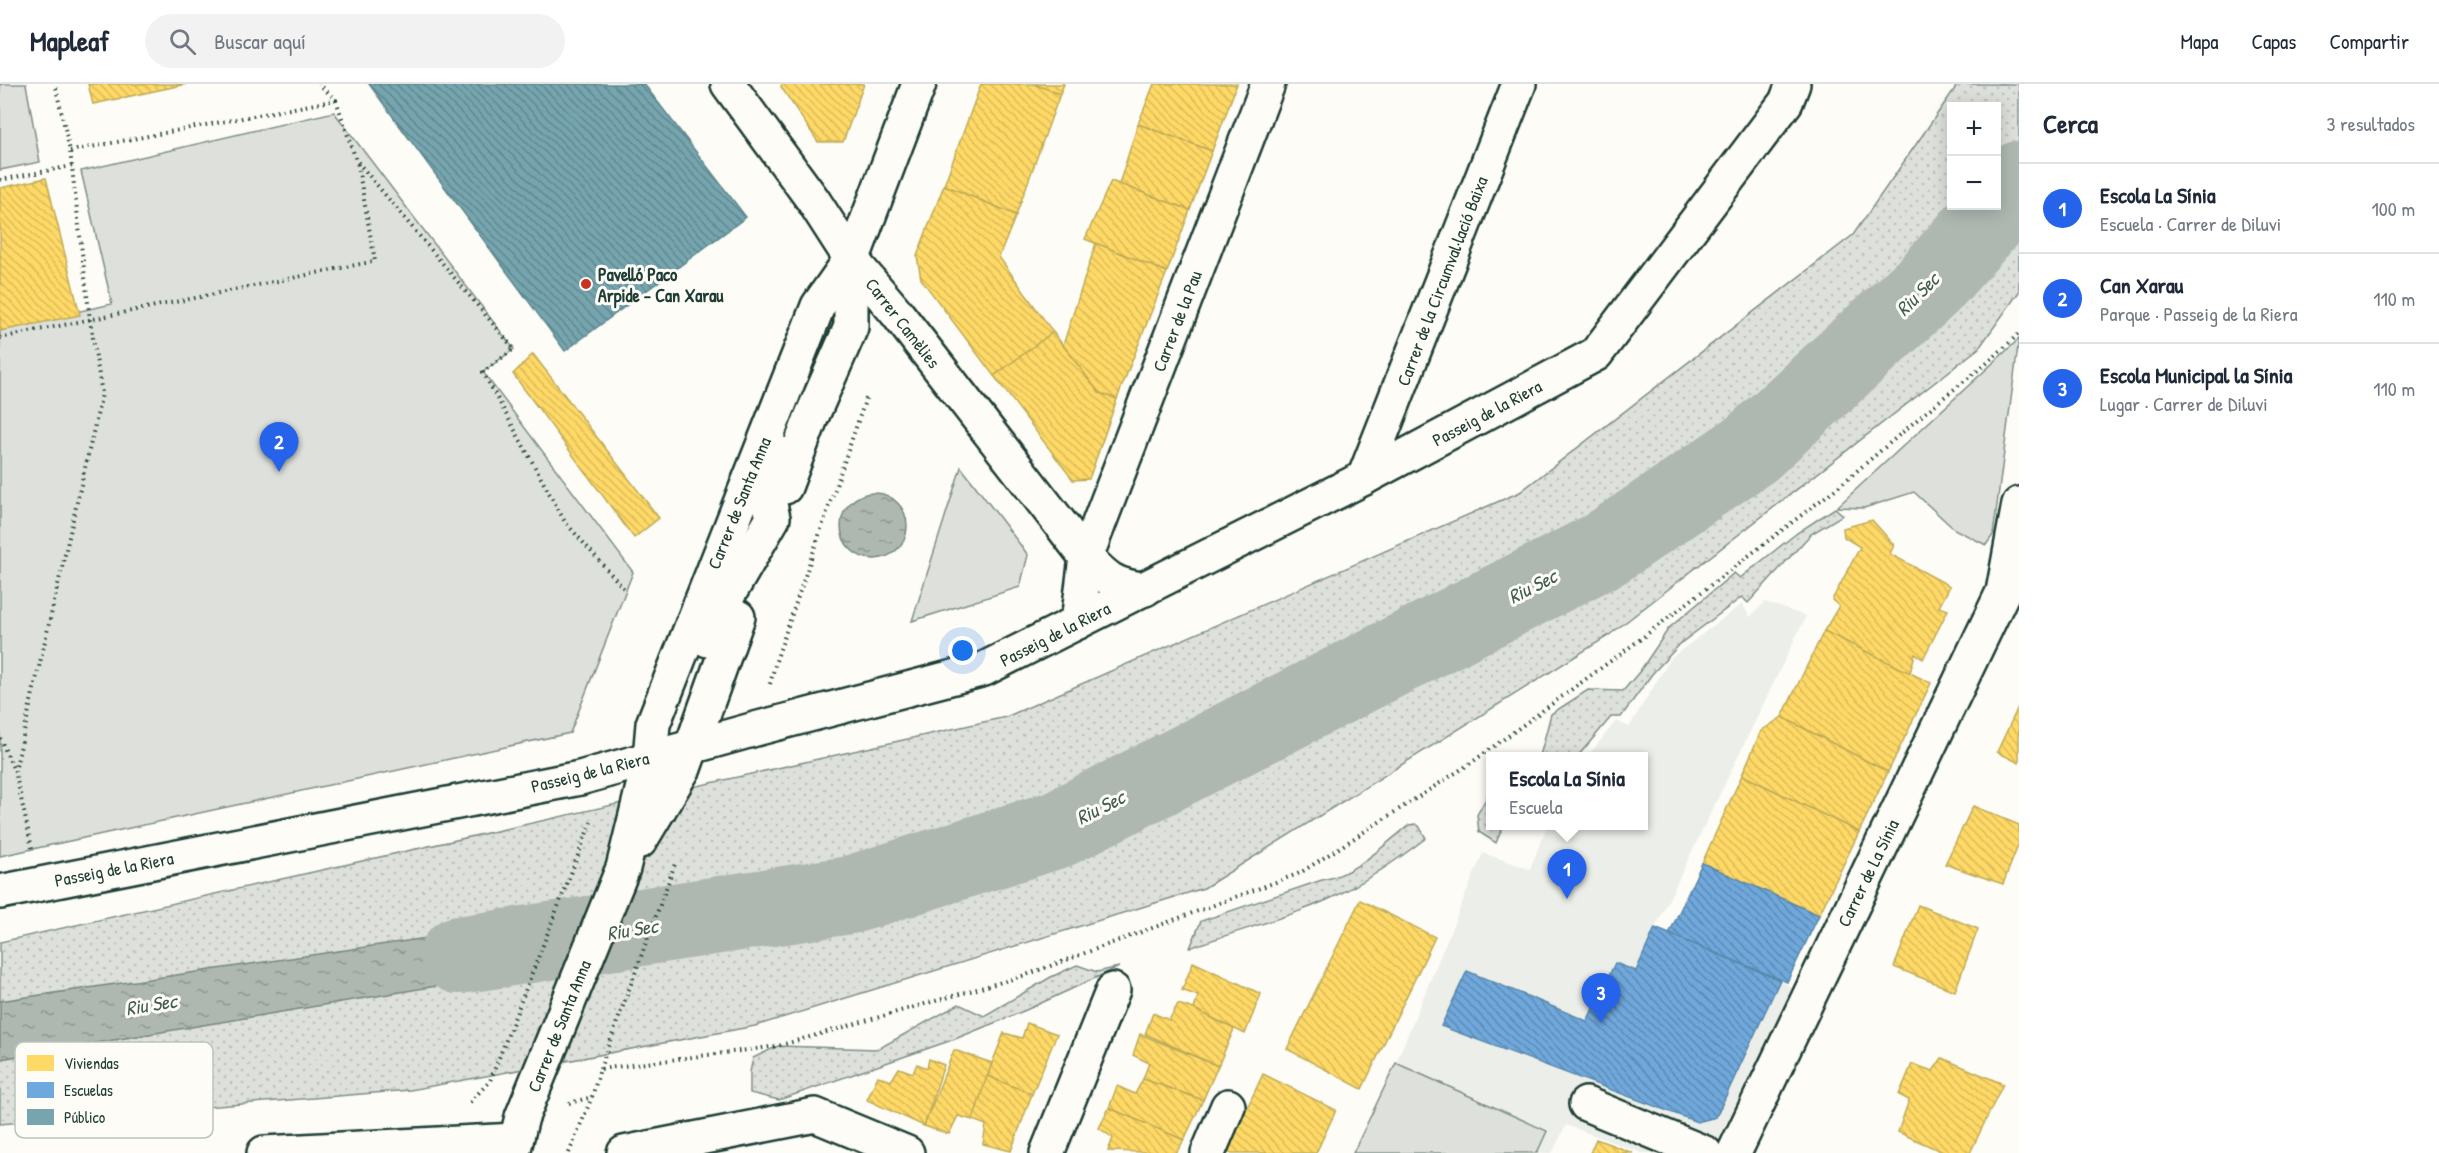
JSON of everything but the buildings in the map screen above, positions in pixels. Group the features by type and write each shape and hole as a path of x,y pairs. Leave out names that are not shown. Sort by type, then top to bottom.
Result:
{"street":[{"name":"Carrer Camèlies","path":"728,84 813,200 852,259 1086,557 1106,578 1126,588 1145,588"},
{"name":"Carrer de Santa Anna","path":"650,758 675,721 723,604 773,518 766,486 832,320 852,259 919,84"},
{"name":"Carrer de la Pau","path":"1086,557 1268,84"},
{"name":"Carrer de la Circumval·lació Baixa","path":"1364,478 1519,84"},
{"name":"Passeig de la Riera","path":"0,892 580,778 984,669 1364,478 1596,354 1786,102 1793,84"},
{"name":"Carrer de Santa Anna","path":"623,868 684,768 773,518 811,418 851,327 852,259"},
{"name":"Carrer de Santa Anna","path":"517,1137 623,868 650,758 653,724 813,317 818,306 852,259"},
{"name":"Carrer de La Sínia","path":"1734,1153 2011,598 2019,504"},
{"path":"1078,622 1086,557"},
{"path":"1047,1153 1113,990"},
{"path":"1586,1104 1705,1153"},
{"path":"1208,1153 1228,1106"},
{"path":"624,1153 815,1114 907,1153"},
{"path":"264,1153 517,1137"}],"path":[{"path":"15,771 102,394 90,320 70,152 55,84"},
{"path":"0,338 375,261 356,160 336,100 320,84"},
{"path":"70,152 336,100"},
{"path":"356,160 514,349 483,372 565,522 626,591"},
{"path":"0,180 72,166"},
{"path":"1486,752 1638,641 1838,487 2019,334"},
{"path":"759,728 776,661 870,387"},
{"path":"0,738 15,771 41,883"},
{"path":"600,1067 778,1047 1026,975 1300,873 1486,752"},
{"path":"490,1081 594,813"},
{"path":"569,1153 592,1097 600,1067 679,852"},
{"path":"517,1137 592,1097"}],"shaded area":[{"path":"0,84 26,84 40,162 0,170"},
{"path":"1958,84 2019,84 2019,292 1979,348 1608,636 1204,888 755,1026 410,1090 213,1106 213,1042 15,1042 15,1123 0,1124 0,942 1006,717 1520,492 1853,235"},
{"path":"334,112 514,349 483,372 633,572 570,733 0,856 0,329 112,304 81,171"},
{"path":"2019,339 1993,535 1986,545 1954,529 1914,492 1864,508 1837,507"},
{"path":"961,467 1028,555 1020,587 912,621"},
{"path":"1835,508 1843,515 1811,534 1748,603 1742,597 1681,643 1652,674 1621,717 1611,717 1581,752 1541,752 1551,714 1588,690 1623,691 1640,671 1669,628 1734,573 1740,578 1797,533"},
{"path":"1765,602 1806,616 1655,928 1780,980 1794,989 1712,1153 1642,1153 1566,1125 1552,1153 1353,1153 1396,1063 1483,853 1530,869 1545,830 1648,830 1648,752 1591,752 1616,721 1629,727 1671,658 1742,604 1750,617"},
{"path":"1486,799 1486,830 1501,830 1496,843 1479,832 1477,815"},
{"path":"1409,825 1419,826 1426,838 1359,884 1311,907 1190,948 1201,921 1346,872 1368,858"},
{"path":"1077,965 1097,972 1119,967 1026,1010 955,1039 779,1100 750,1093 753,1058 778,1046 878,1049 959,1004 984,1016 1051,977"},
{"path":"1396,1063 1547,1131 1537,1153 1353,1153"}],"water":[{"path":"867,493 881,493 893,498 902,507 907,526 905,539 898,550 881,559 867,559 855,554 846,545 841,533 841,519 846,507 855,498"},
{"path":"535,922 565,937 514,973 102,1042 15,1042 15,1056 0,1059 0,1001"}],"waterway":[{"name":"Riu Sec","path":"459,955 850,895 1058,829 1605,549 1751,449 1929,285 2010,194 2019,180"}],"place":[{"name":"Pavelló Paco Arpide - Can Xarau","path":"586,284"},
{"name":"Can Xarau","path":"279,472"},
{"name":"Escola La Sínia","path":"1567,899"},
{"name":"Escola Municipal la Sínia","path":"1601,1023"}]}
